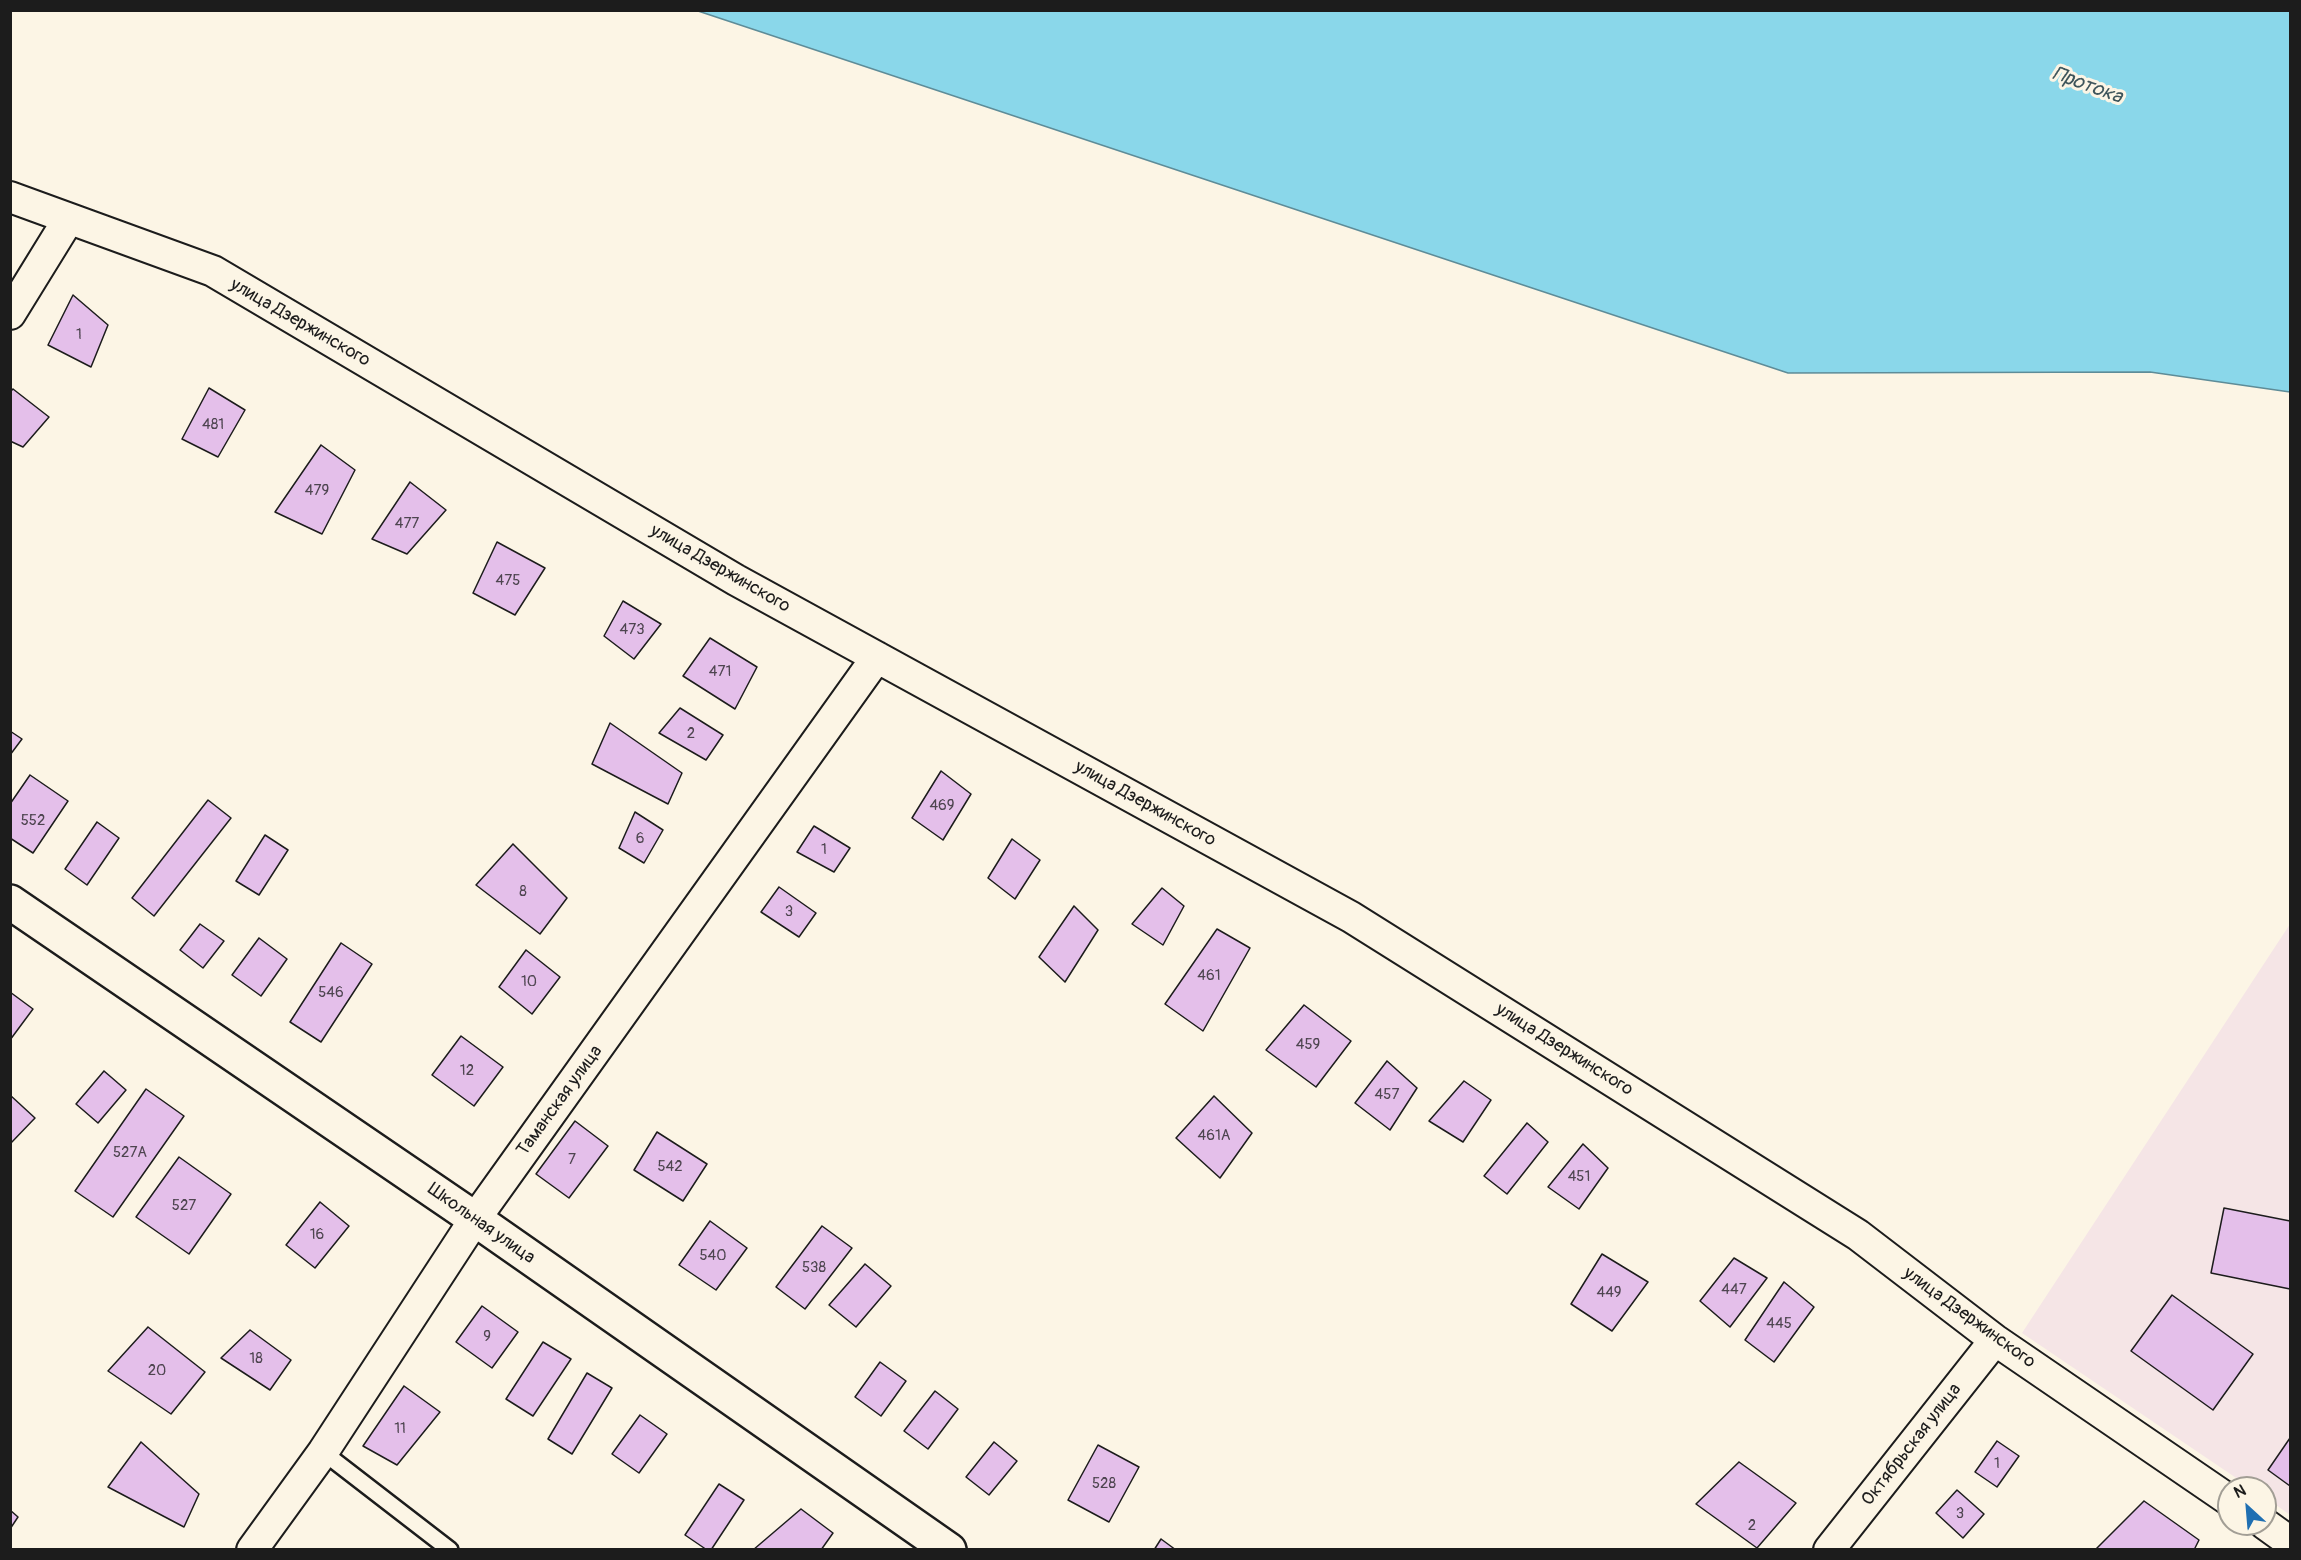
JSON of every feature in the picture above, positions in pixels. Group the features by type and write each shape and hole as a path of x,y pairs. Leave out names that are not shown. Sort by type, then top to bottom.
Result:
{"street":[{"name":"улица Дзержинского","path":"10,197 213,272 726,574 1351,917 1858,1235 1995,1340 2217,1492"},
{"path":"10,314 68,220"},
{"name":"Таманская улица","path":"252,1550 323,1452 475,1220 877,657"},
{"name":"Школьная улица","path":"10,902 475,1220 949,1550"},
{"name":"Октябрьская улица","path":"1829,1550 1995,1340"},
{"path":"2277,1533 2290,1542"}],"lane":[{"path":"323,1452 450,1550"}],"shaded area":[{"path":"2290,924 2290,1515 2277,1506 2277,1476 2233,1476 2022,1333"}],"water":[{"name":"Протока","path":"698,11 2290,11 2290,392 2150,372 1788,373"}],"building":[{"path":"73,295 108,325 91,367 48,345"},
{"path":"209,388 245,410 218,457 182,439"},
{"path":"13,389 49,417 23,447 10,441 10,392"},
{"path":"321,445 355,470 322,534 275,512"},
{"path":"410,482 446,510 407,554 372,539"},
{"path":"497,542 545,568 515,615 473,593"},
{"path":"623,601 661,624 634,659 604,636"},
{"path":"710,638 757,667 735,709 683,676"},
{"path":"680,708 723,735 706,760 659,733"},
{"path":"610,723 682,773 668,804 592,764"},
{"path":"10,731 22,739 10,755"},
{"path":"941,771 971,794 943,840 912,818"},
{"path":"30,775 68,801 33,853 10,838 10,804"},
{"path":"208,800 231,818 154,916 132,898"},
{"path":"635,812 663,830 644,863 619,848"},
{"path":"97,822 119,838 87,885 65,869"},
{"path":"814,826 850,848 834,872 797,852"},
{"path":"265,835 288,850 259,895 236,881"},
{"path":"1012,839 1040,860 1015,899 988,878"},
{"path":"513,844 567,898 540,934 476,885"},
{"path":"779,887 816,913 799,937 761,912"},
{"path":"1162,888 1184,906 1163,945 1132,924"},
{"path":"1074,906 1098,930 1065,982 1039,957"},
{"path":"200,924 224,941 203,968 180,950"},
{"path":"1217,929 1250,948 1203,1031 1165,1004"},
{"path":"259,938 287,959 261,996 232,975"},
{"path":"341,943 372,964 321,1042 290,1022"},
{"path":"526,950 560,977 532,1014 499,987"},
{"path":"10,992 33,1009 10,1040"},
{"path":"1304,1005 1351,1041 1316,1087 1266,1050"},
{"path":"461,1036 503,1067 474,1106 432,1075"},
{"path":"1387,1061 1417,1088 1390,1130 1355,1103"},
{"path":"104,1071 126,1090 98,1123 76,1104"},
{"path":"1464,1081 1491,1100 1463,1142 1429,1121"},
{"path":"146,1089 184,1116 113,1217 75,1191"},
{"path":"10,1095 35,1118 10,1144"},
{"path":"1214,1096 1252,1133 1220,1178 1176,1138"},
{"path":"575,1121 608,1146 569,1198 536,1174"},
{"path":"1527,1123 1548,1142 1507,1194 1484,1176"},
{"path":"657,1132 707,1164 683,1201 634,1170"},
{"path":"1583,1144 1608,1168 1579,1209 1548,1187"},
{"path":"179,1157 231,1194 189,1254 136,1217"},
{"path":"320,1202 349,1226 315,1268 286,1245"},
{"path":"2224,1208 2290,1221 2290,1289 2211,1273"},
{"path":"710,1221 747,1248 716,1290 679,1265"},
{"path":"822,1226 852,1248 805,1309 776,1287"},
{"path":"1602,1254 1648,1282 1612,1331 1571,1304"},
{"path":"1734,1258 1767,1278 1730,1327 1700,1301"},
{"path":"865,1264 891,1286 856,1327 829,1305"},
{"path":"1784,1282 1814,1307 1774,1362 1745,1340"},
{"path":"2172,1295 2253,1354 2213,1410 2131,1351"},
{"path":"482,1306 518,1332 492,1368 456,1342"},
{"path":"148,1327 205,1372 171,1414 108,1371"},
{"path":"250,1330 291,1360 270,1390 221,1358"},
{"path":"543,1342 571,1359 533,1416 506,1399"},
{"path":"880,1362 906,1381 881,1416 855,1397"},
{"path":"587,1373 612,1388 572,1454 548,1439"},
{"path":"404,1386 440,1412 397,1465 363,1446"},
{"path":"935,1391 958,1409 928,1449 904,1431"},
{"path":"640,1415 667,1434 639,1473 612,1454"},
{"path":"2290,1438 2290,1486 2268,1470"},
{"path":"1997,1441 2019,1456 1997,1487 1975,1472"},
{"path":"141,1442 199,1494 184,1527 108,1487"},
{"path":"994,1442 1017,1461 989,1495 966,1477"},
{"path":"1098,1445 1139,1467 1109,1522 1068,1500"},
{"path":"1739,1462 1796,1503 1757,1548 1696,1504"},
{"path":"719,1484 744,1500 711,1550 707,1550 685,1535"},
{"path":"1957,1490 1984,1514 1963,1538 1936,1513"},
{"path":"2144,1501 2199,1540 2194,1550 2095,1550"},
{"path":"801,1509 833,1533 821,1550 753,1550"},
{"path":"10,1510 18,1517 10,1529"},
{"path":"1161,1539 1176,1550 1154,1550"}]}
